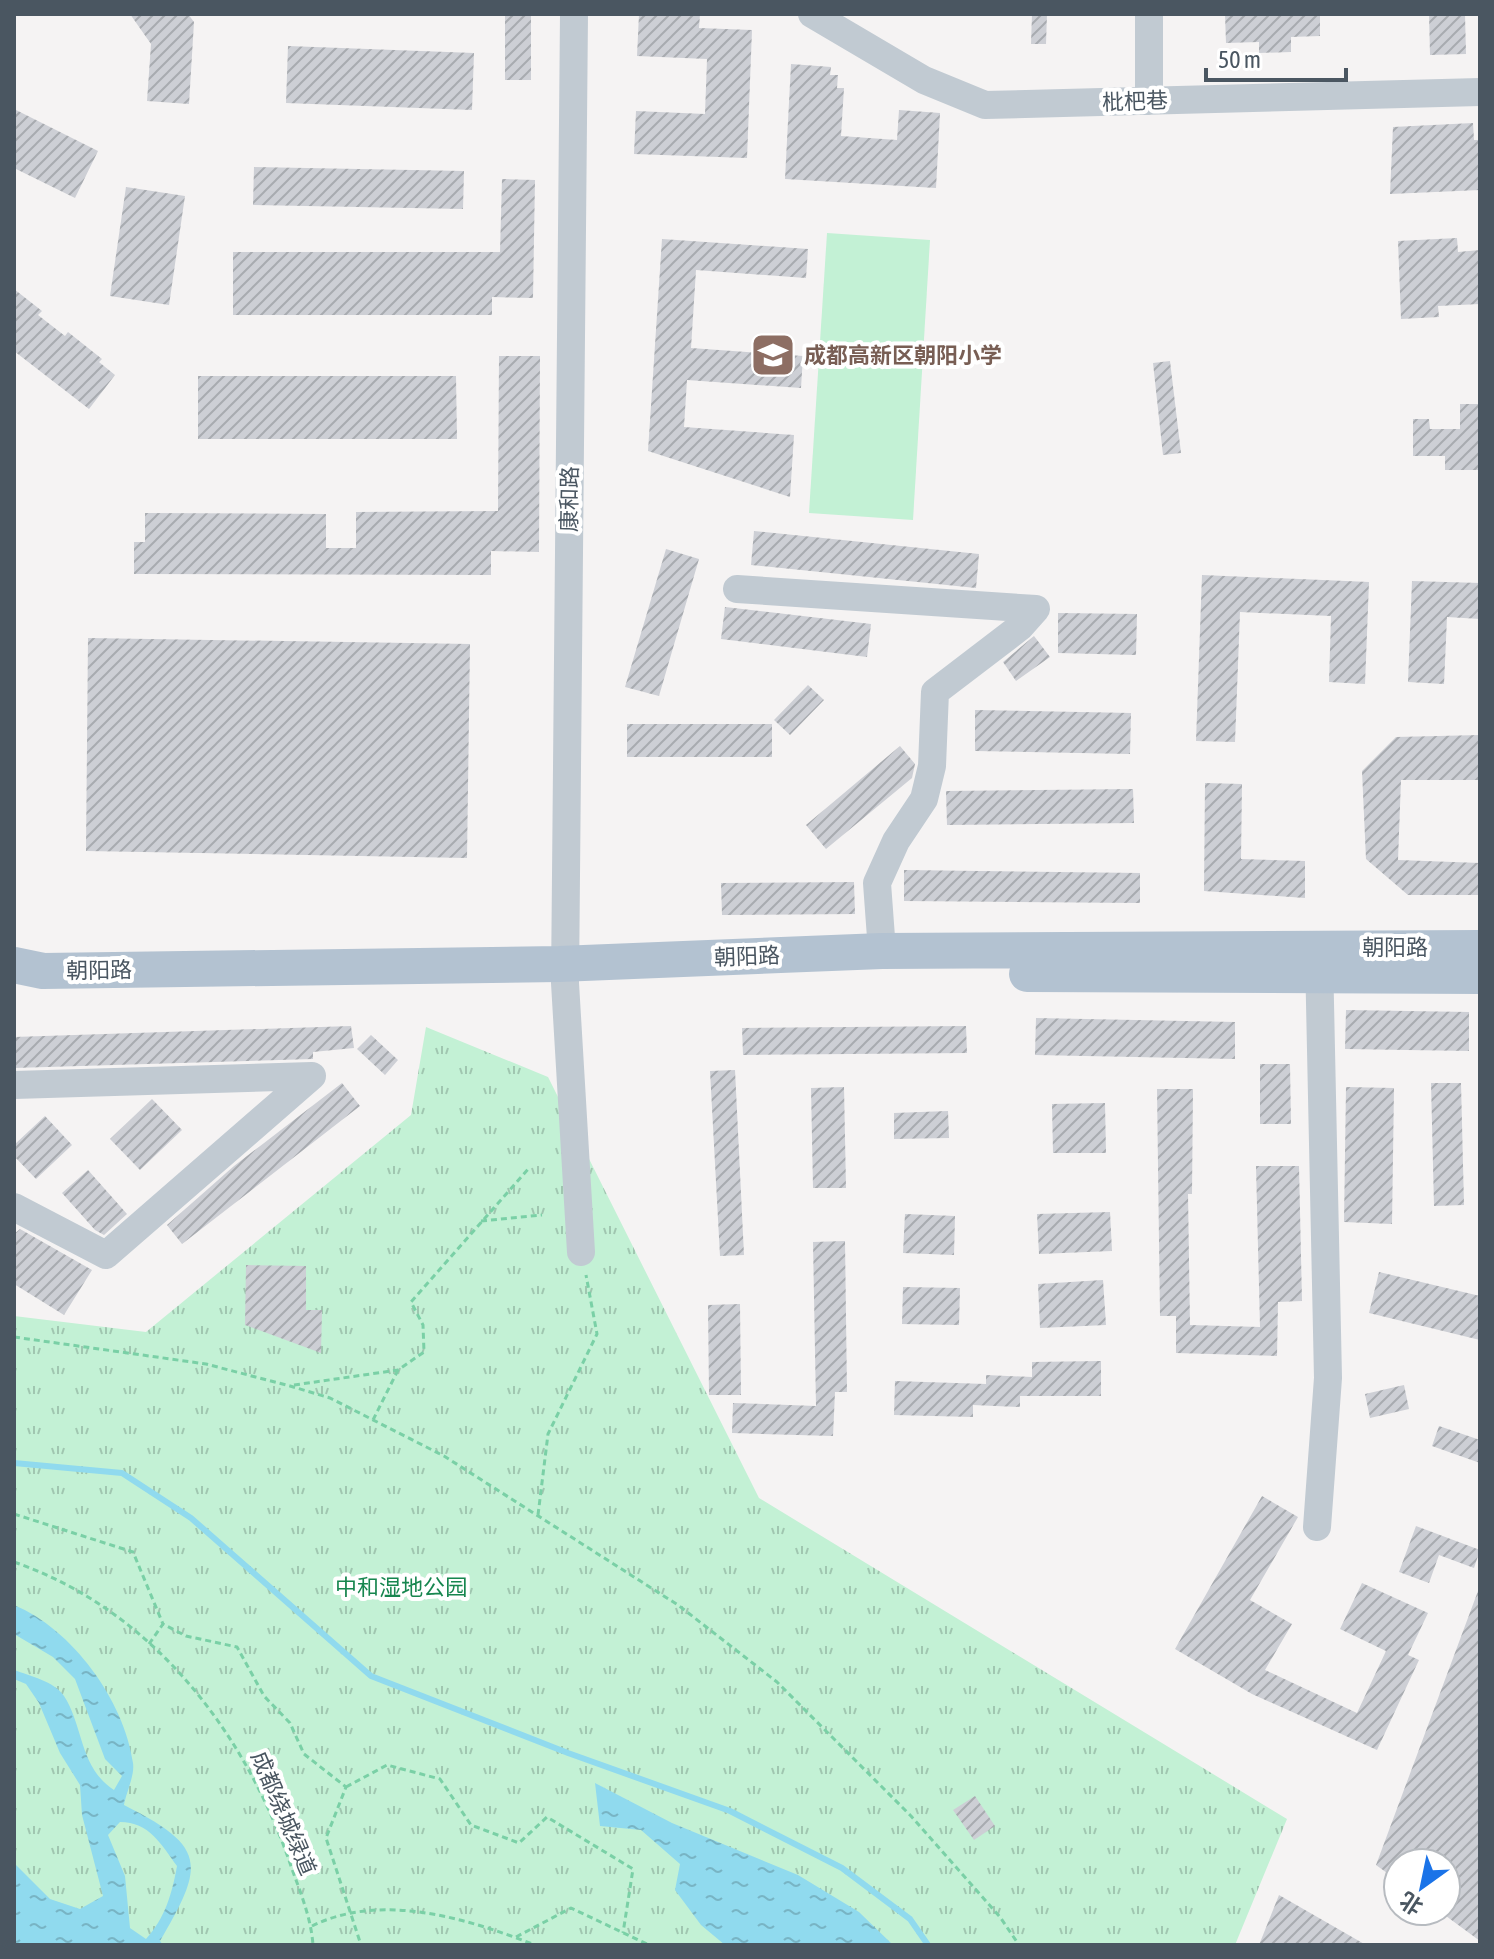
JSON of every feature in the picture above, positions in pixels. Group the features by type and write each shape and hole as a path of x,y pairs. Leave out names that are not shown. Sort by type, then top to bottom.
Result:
{"main road":[{"name":"朝阳路","path":"14,965 43,971 873,973 1319,962 1480,948"},
{"name":"朝阳路","path":"14,990 52,993 565,973 882,951 1319,962 1480,976"}],"street":[{"name":"康和路","path":"574,14 565,973 581,1252"},
{"name":"枇杷巷","path":"812,14 924,80 985,105 1480,92"},
{"path":"1149,14 1149,101"},
{"path":"737,589 1036,609 1020,627 935,692 932,766 924,799 896,841 877,883 882,951"},
{"path":"1317,1527 1328,1378 1319,962"},
{"path":"14,1085 312,1076 106,1255 14,1207"}],"path":[{"path":"290,1386 398,1370 424,1352 423,1325 411,1302 529,1168"},
{"path":"481,1221 542,1215"},
{"path":"538,1515 548,1434 597,1334 581,1252"},
{"path":"14,1337 206,1364 290,1386 330,1398 444,1456 678,1605 777,1682 911,1816 1000,1917 1019,1945"},
{"path":"373,1420 398,1370"},
{"path":"14,1514 133,1552 163,1624 186,1636 237,1647 264,1696 290,1723 304,1754 346,1787"},
{"name":"成都绕城绿道","path":"14,1562 120,1619 198,1690 233,1738 259,1785 312,1926 313,1945"},
{"path":"149,1644 163,1624"},
{"path":"361,1945 326,1838 346,1787 387,1765 440,1779 471,1825 519,1843 547,1817 633,1869 623,1933"},
{"path":"515,1937 571,1908 649,1945"},
{"path":"312,1926 334,1915 390,1911 443,1915 535,1945"}],"green space":[{"path":"827,233 930,240 913,520 809,513"},
{"name":"中和湿地公园","path":"426,1027 548,1077 759,1498 1287,1819 1235,1945 14,1945 14,1316 146,1332 411,1115"}],"water":[{"path":"14,1605 56,1631 92,1669 119,1715 128,1739 133,1768 124,1805 171,1833 184,1846 190,1860 190,1875 175,1915 160,1941 163,1945 14,1945 14,1863 50,1899 80,1909 103,1896 82,1815 80,1785 60,1753 39,1703 26,1684 14,1679 14,1670 60,1691 70,1708 94,1770 114,1790 122,1776 105,1759 75,1679 53,1657 14,1634","holes":["120,1822 147,1830 177,1866 167,1905 146,1939 130,1928 125,1876 108,1835"]},
{"path":"595,1783 672,1823 798,1875 859,1912 893,1945 725,1945 701,1925 675,1890 680,1864 641,1830 600,1826"}],"building":[{"path":"130,14 188,14 194,22 189,104 147,101 151,44"},
{"path":"505,14 531,14 531,80 505,80"},
{"path":"639,14 700,14 699,28 752,30 747,158 634,154 636,111 705,114 707,59 637,56"},
{"path":"1032,14 1047,14 1046,44 1031,44"},
{"path":"1225,14 1320,14 1320,36 1291,37 1291,52 1259,53 1259,42 1226,43"},
{"path":"1429,14 1465,14 1466,54 1430,55"},
{"path":"288,46 474,53 472,110 286,103"},
{"path":"791,64 831,67 830,75 838,75 837,88 844,88 841,136 897,140 899,110 940,113 936,188 785,179"},
{"path":"14,109 98,151 75,198 14,168"},
{"path":"1473,123 1474,140 1480,140 1480,190 1390,194 1393,127"},
{"path":"254,167 464,171 463,209 253,205"},
{"path":"502,179 535,180 533,298 492,297 492,315 233,315 233,252 500,252"},
{"path":"126,187 185,196 169,305 110,296"},
{"path":"1457,238 1458,252 1480,250 1480,304 1438,306 1439,317 1401,319 1398,241"},
{"path":"662,239 808,249 806,278 696,270 691,348 803,356 801,388 687,380 684,427 794,435 790,497 648,451"},
{"path":"14,289 42,311 38,315 65,336 68,332 102,359 99,362 115,375 89,409 14,351"},
{"path":"499,356 540,356 539,552 491,551 491,575 134,574 134,542 145,542 145,513 326,514 326,548 356,548 356,512 498,511"},
{"path":"1170,361 1181,453 1163,455 1153,363"},
{"path":"198,376 456,376 457,439 198,439"},
{"path":"1460,404 1480,404 1480,470 1445,470 1445,456 1413,456 1413,419 1429,419 1430,429 1460,429"},
{"path":"754,531 979,554 976,588 751,565"},
{"path":"666,549 699,559 659,696 625,687"},
{"path":"1202,575 1369,582 1365,684 1329,682 1331,616 1240,612 1235,742 1196,741"},
{"path":"1412,581 1480,583 1480,619 1447,617 1444,684 1408,682"},
{"path":"725,607 871,624 867,657 721,639"},
{"path":"1058,613 1137,614 1136,655 1058,653"},
{"path":"1034,636 1050,657 1016,681 1003,662"},
{"path":"88,638 470,644 467,858 86,851"},
{"path":"808,685 824,700 790,735 774,720"},
{"path":"975,710 1131,713 1130,754 975,751"},
{"path":"627,724 772,724 772,757 627,757"},
{"path":"1480,735 1480,780 1401,780 1398,860 1480,863 1480,895 1408,895 1366,859 1362,771 1396,737"},
{"path":"900,746 915,764 912,778 826,849 806,825"},
{"path":"1205,783 1242,784 1241,859 1305,861 1305,898 1204,891"},
{"path":"1133,789 1134,823 947,825 946,791"},
{"path":"904,870 1140,873 1140,903 904,901"},
{"path":"854,882 855,914 722,915 721,883"},
{"path":"1346,1010 1469,1012 1469,1051 1345,1049"},
{"path":"1036,1018 1235,1022 1235,1059 1035,1055"},
{"path":"351,1026 354,1048 313,1052 313,1059 14,1068 14,1037"},
{"path":"966,1026 967,1053 743,1055 742,1028"},
{"path":"371,1035 398,1060 385,1075 357,1049"},
{"path":"1260,1064 1290,1064 1291,1124 1260,1124"},
{"path":"735,1070 744,1255 720,1256 710,1071"},
{"path":"342,1083 360,1106 182,1244 167,1225 234,1166"},
{"path":"1431,1083 1461,1083 1464,1205 1434,1206"},
{"path":"844,1087 846,1188 813,1188 811,1088"},
{"path":"1346,1087 1394,1088 1392,1224 1344,1222"},
{"path":"1157,1089 1193,1089 1192,1194 1188,1194 1190,1325 1260,1327 1256,1166 1299,1166 1302,1301 1278,1302 1277,1356 1176,1353 1176,1316 1160,1316"},
{"path":"152,1099 182,1130 140,1170 110,1139"},
{"path":"1105,1103 1106,1153 1053,1153 1052,1104"},
{"path":"948,1111 949,1138 894,1139 894,1113"},
{"path":"45,1116 72,1145 36,1179 14,1156 14,1145"},
{"path":"88,1170 127,1214 104,1235 95,1230 62,1193"},
{"path":"1110,1212 1112,1251 1039,1254 1037,1214"},
{"path":"905,1214 955,1216 954,1255 903,1253"},
{"path":"20,1229 92,1270 64,1315 14,1284 14,1234"},
{"path":"845,1241 847,1392 835,1392 833,1436 732,1433 733,1403 816,1406 813,1242"},
{"path":"246,1265 306,1266 306,1310 322,1310 321,1353 245,1325"},
{"path":"1379,1272 1480,1296 1480,1340 1369,1313"},
{"path":"1103,1280 1106,1325 1040,1328 1038,1284"},
{"path":"903,1287 960,1288 959,1325 902,1324"},
{"path":"740,1304 741,1395 709,1395 708,1305"},
{"path":"1101,1361 1101,1396 1020,1396 1020,1407 973,1405 973,1417 894,1415 895,1381 986,1384 986,1375 1032,1377 1032,1362"},
{"path":"1404,1385 1409,1409 1370,1418 1365,1394"},
{"path":"1439,1426 1480,1440 1480,1463 1432,1446"},
{"path":"1262,1496 1298,1517 1250,1600 1292,1624 1265,1670 1357,1713 1386,1651 1340,1629 1362,1583 1428,1613 1408,1655 1419,1660 1377,1750 1252,1694 1175,1649"},
{"path":"1416,1526 1480,1550 1474,1568 1439,1555 1429,1583 1399,1572"},
{"path":"1478,1591 1480,1941 1461,1927 1462,1847 1383,1847"},
{"path":"975,1796 995,1826 974,1840 953,1810"},
{"path":"1382,1849 1382,1869 1376,1865"},
{"path":"1279,1895 1366,1945 1259,1945"}],"waterway":[{"path":"14,1463 122,1473 191,1518 371,1676 568,1753 730,1811 842,1868 910,1919 928,1945"}],"place":[{"name":"成都高新区朝阳小学","path":"773,355"}]}
